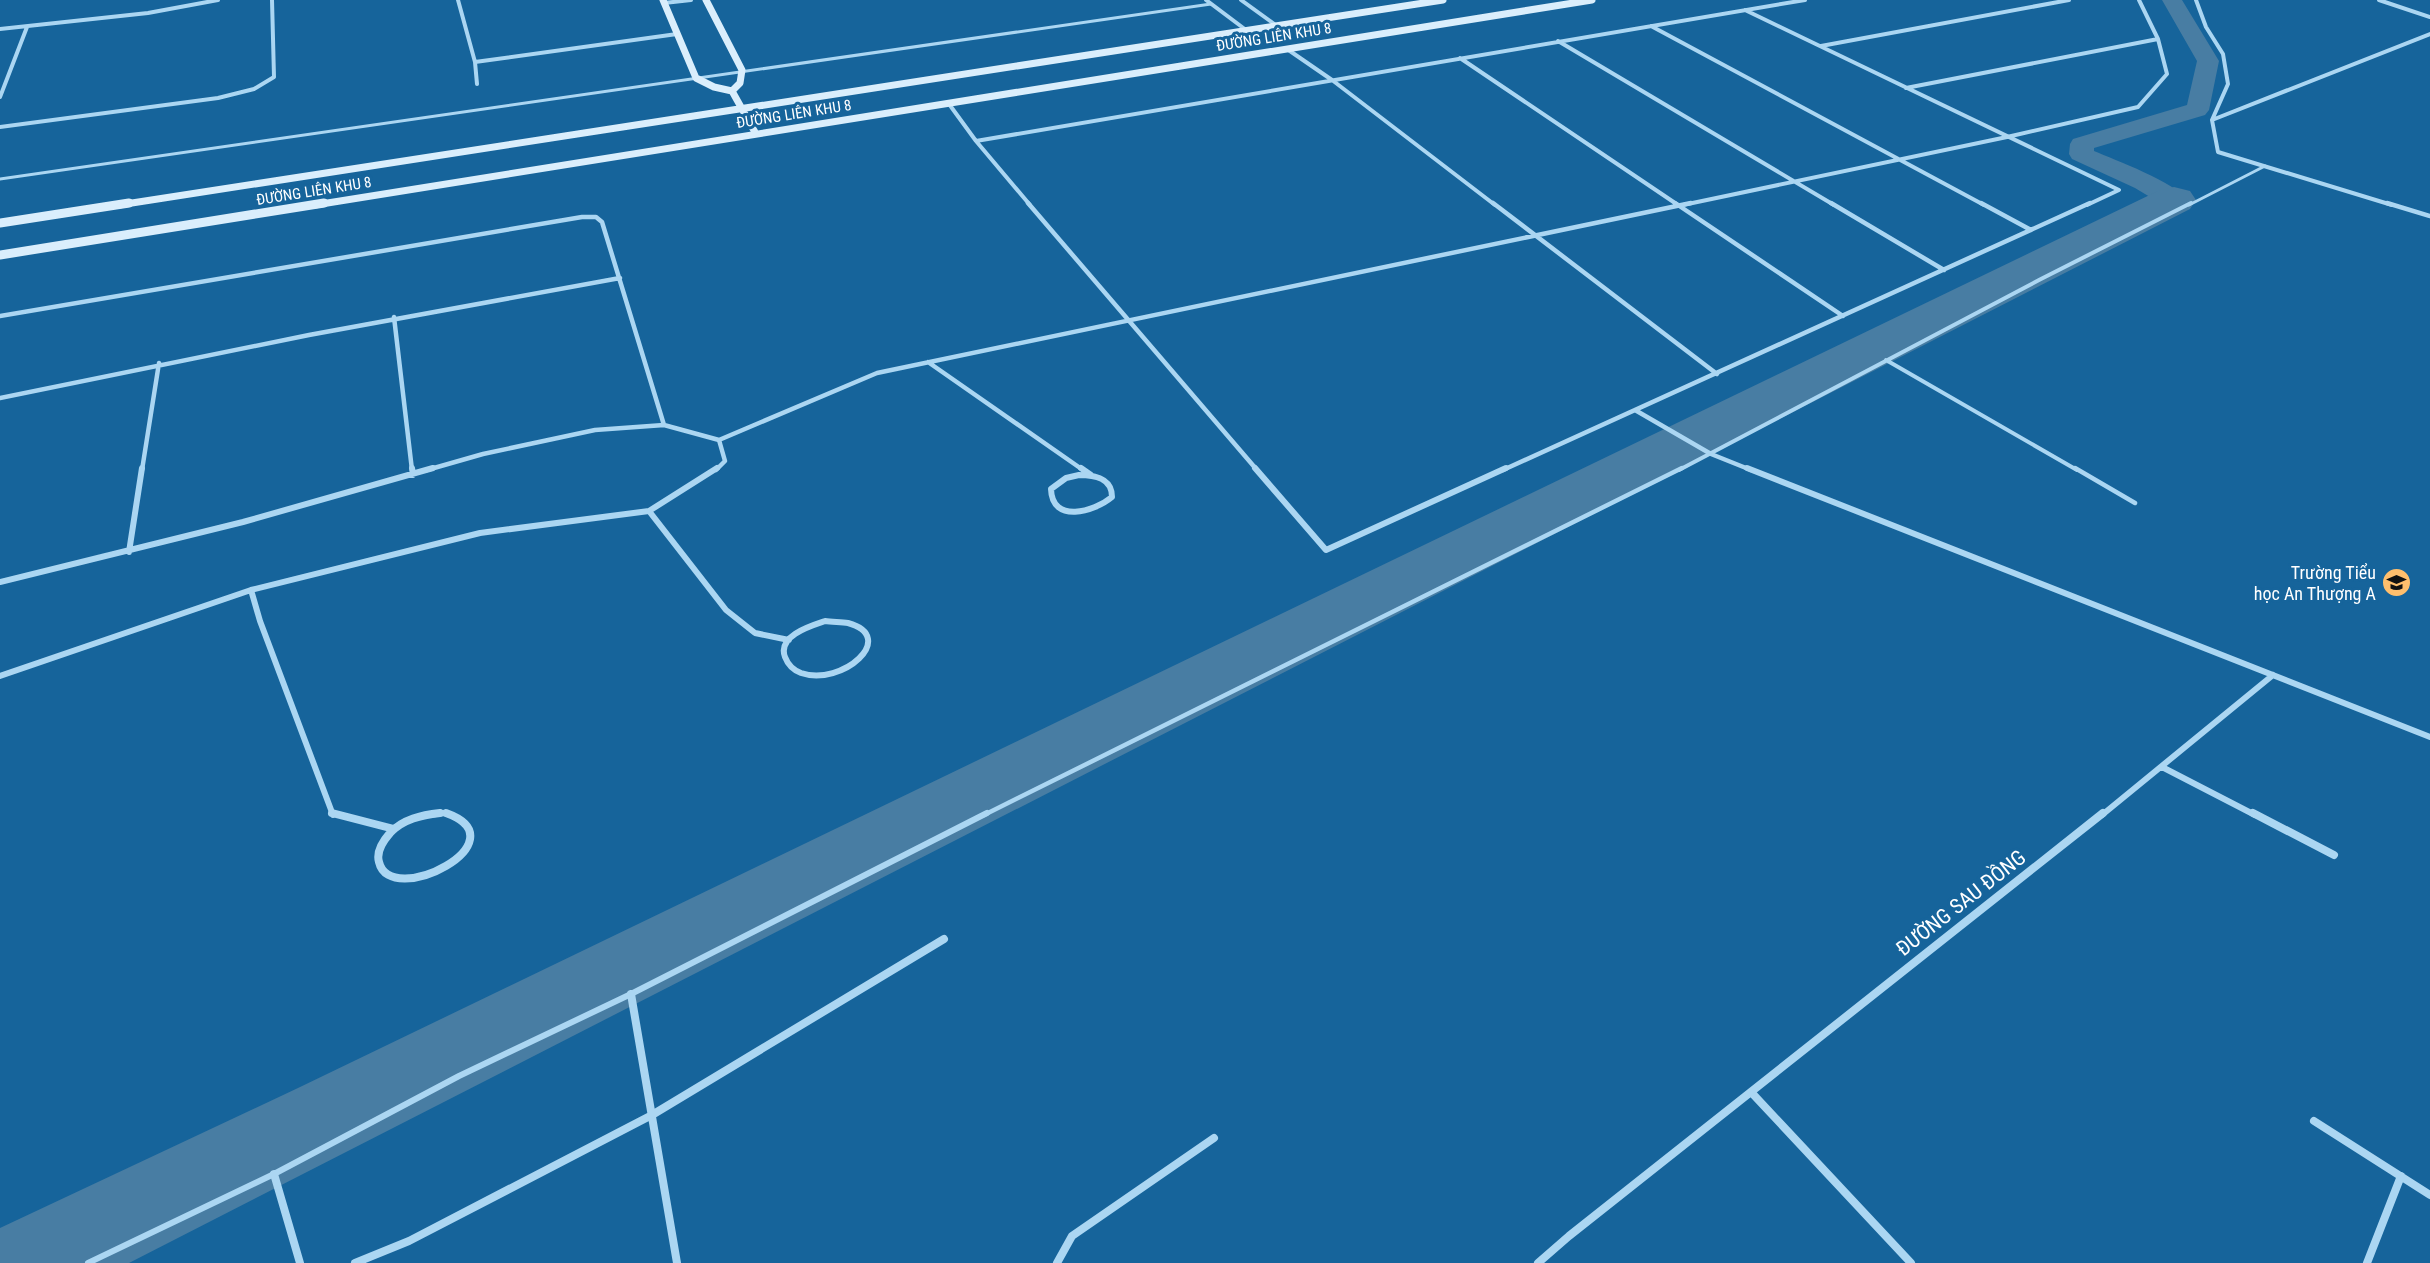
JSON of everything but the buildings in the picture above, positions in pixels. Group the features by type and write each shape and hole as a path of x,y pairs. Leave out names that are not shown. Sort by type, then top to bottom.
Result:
{"street":[{"path":"0,29 148,14 218,0"},
{"path":"0,127 218,98 254,89 274,77 272,0"},
{"path":"458,0 475,62 477,84"},
{"path":"691,0 664,2 696,78 714,87 732,91 756,134"},
{"path":"706,0 742,70 740,82 732,91"},
{"path":"1206,0 1246,30"},
{"path":"1241,0 1277,26"},
{"name":"ĐƯỜNG LIÊN KHU 8","path":"0,223 1443,0"},
{"name":"ĐƯỜNG LIÊN KHU 8","path":"0,255 1592,0"},
{"path":"976,141 1805,0"},
{"path":"1820,46 2069,0"},
{"path":"0,582 129,552 483,454 595,430 663,425 719,440 877,373 1899,160 2138,106 2167,74 2158,39 2139,0"},
{"path":"2196,0 2205,27 2223,54 2228,84 2212,120 2218,152 2430,216"},
{"path":"2379,0 2430,17"},
{"path":"949,104 976,141 1127,321 1326,550 2120,190 1745,10"},
{"path":"1652,26 2031,230"},
{"path":"0,97 27,27"},
{"path":"475,62 677,34"},
{"path":"2212,120 2430,34"},
{"path":"1905,88 2158,39"},
{"path":"1558,42 1944,270"},
{"path":"1287,49 1332,80 1717,374"},
{"path":"1460,58 1843,316"},
{"path":"0,316 582,217 596,217 602,222 663,425"},
{"path":"0,398 159,363 620,278"},
{"path":"394,318 413,475"},
{"path":"928,362 1091,475 1102,478 1113,490 1112,497 1106,504 1084,512 1061,508 1053,503 1050,496 1051,489 1057,482 1066,478 1091,475"},
{"path":"129,552 159,363"},
{"path":"1636,411 1710,454 2430,736"},
{"path":"0,676 251,590 480,533 649,511 711,474 725,460 719,440"},
{"path":"649,511 726,610 755,633 789,640"},
{"path":"251,590 260,621 333,815 394,829 427,814 445,813 459,816 468,824 471,835 466,848 455,860 439,871 421,877 402,879 388,874 379,866 377,855 382,842 394,829"},
{"path":"825,621 840,621 862,629 868,637 869,646 865,656 856,664 828,675 813,675 800,673 784,658 784,649 789,640 798,631 811,625 825,621"},
{"name":"ĐƯỜNG SAU ĐỒNG","path":"1540,1262 2162,767 2273,675"},
{"path":"2162,767 2334,855"},
{"path":"355,1263 409,1241 652,1115 944,939"},
{"path":"631,994 677,1263"},
{"path":"1751,1092 1911,1263"},
{"path":"2314,1121 2430,1195"},
{"path":"1056,1263 1072,1236 1214,1138"},
{"path":"274,1174 300,1263"},
{"path":"2367,1263 2401,1176"}],"lane":[{"path":"0,179 1211,4"},
{"path":"88,1263 274,1174 459,1076 631,994 1017,798 1710,454 1886,360 2265,166"},
{"path":"1886,360 2135,503"}],"waterway":[{"path":"2172,0 2208,61 2197,110 2082,144 2081,154 2144,183 2174,200"},
{"path":"30,1263 2174,200"}],"place":[{"name":"Trường Tiểu học An Thượng A","path":"2397,583"}]}
